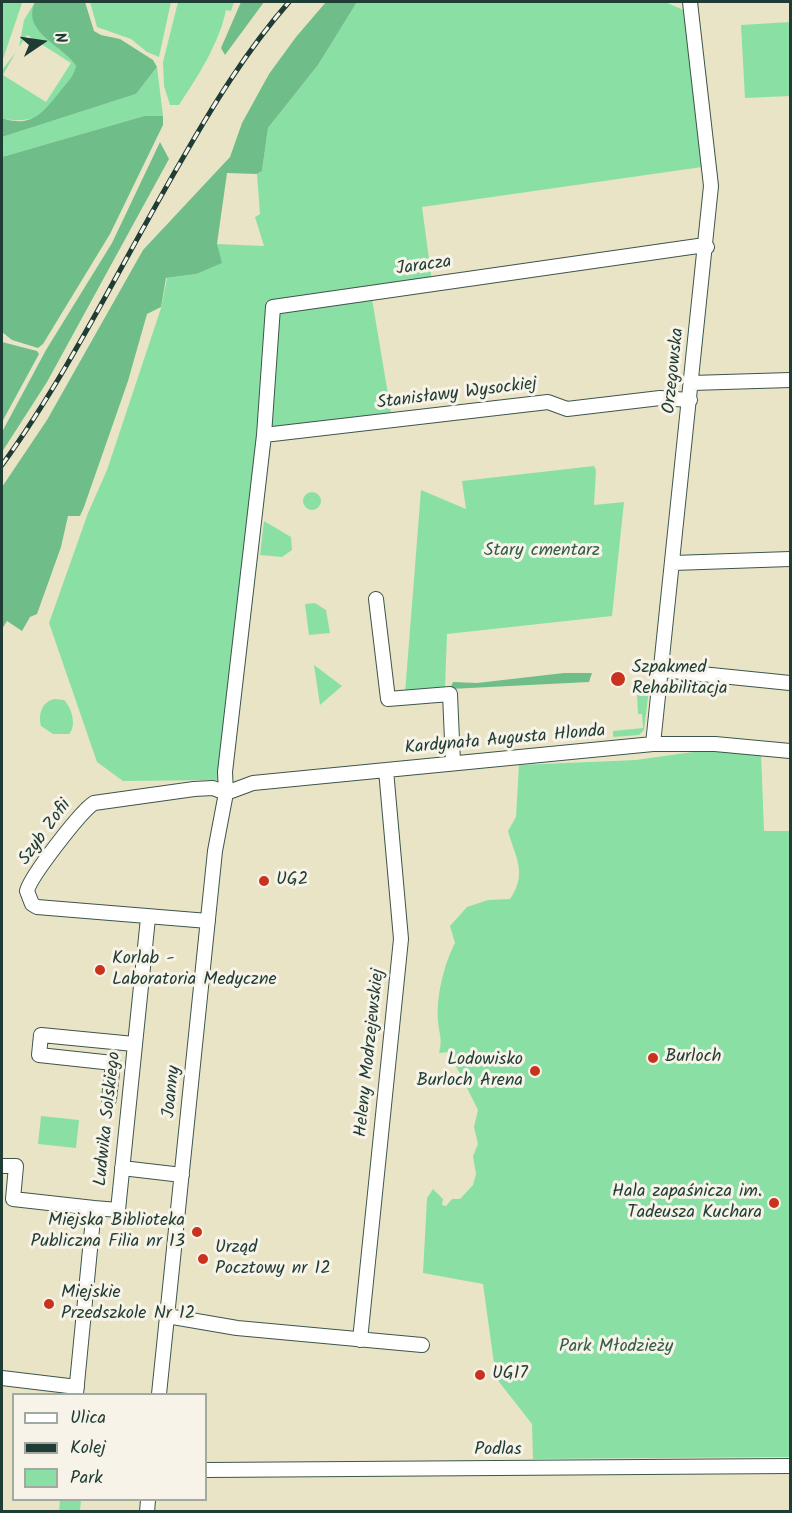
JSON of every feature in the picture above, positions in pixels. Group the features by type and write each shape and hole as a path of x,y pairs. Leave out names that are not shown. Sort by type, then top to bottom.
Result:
{"street":[{"name":"Orzegowska","path":"653,744 706,247 711,166 690,2"},
{"name":"Jaracza","path":"264,435 273,307 698,246 706,247"},
{"path":"692,383 790,381"},
{"name":"Stanisławy Wysockiej","path":"264,435 548,402 567,409 660,398 690,400"},
{"name":"Joanny","path":"159,1393 218,826 226,793 225,772 264,435"},
{"path":"673,563 790,559"},
{"path":"376,599 388,699 450,694 453,763"},
{"path":"662,670 790,683"},
{"name":"Kardynała Augusta Hlonda","path":"226,793 253,783 653,744 715,744 790,751"},
{"name":"Heleny Modrzejewskiej","path":"360,1340 401,939 386,770"},
{"name":"Szyb Zofii","path":"148,918 37,907 28,897 27,887 68,828 85,808 94,803 194,789 213,788 226,793"},
{"path":"148,918 208,921"},
{"name":"Ludwika Solskiego","path":"76,1390 94,1208 118,1210 148,918"},
{"path":"109,1099 113,1063 39,1055 41,1035 134,1044"},
{"path":"2,1166 16,1166 13,1199 94,1208"},
{"path":"122,1168 182,1175"},
{"path":"167,1317 237,1328 422,1345"},
{"path":"2,1378 76,1390"},
{"name":"Podlas","path":"207,1470 790,1466"}],"green space":[{"path":"2,2 22,3 2,62"},
{"path":"35,2 33,14 39,31 76,66 74,76 40,116 18,120 2,118 2,70 16,52 3,75 46,102 71,63 27,35 19,47 24,20"},
{"path":"35,2 85,2 94,31 120,39 153,60 157,67 136,94 2,137 2,118 12,121 28,120 41,113 68,81 76,66 38,30 32,13"},
{"path":"90,2 171,2 159,57 147,52 131,39 97,27"},
{"path":"178,2 234,2 231,11 226,10 213,47 193,83 179,105 170,105 164,86 163,62"},
{"path":"241,2 264,2 225,55 221,48"},
{"path":"326,2 357,2 318,65 268,128 262,171 257,174 227,173 217,244 222,263 196,274 166,278 161,307 147,314 128,381 84,507 80,516 68,516 61,547 37,614 30,617 22,631 7,621 2,629 2,487 47,420 143,250 230,157 242,123 269,74"},
{"path":"357,2 665,2 686,11 701,127 702,167 422,207 432,281 370,287 392,418 333,420 257,429 220,780 123,781 97,762 49,623 88,513 107,470 161,308 167,278 196,274 217,244 264,246 255,217 260,214 257,174 262,171 268,128 318,65"},
{"path":"790,22 790,96 745,98 741,25"},
{"path":"157,67 163,116 144,116 2,157 2,137 136,94"},
{"path":"144,116 163,116 163,125 110,234 43,344 38,348 12,340 2,332 2,157"},
{"path":"160,142 169,159 47,382 2,452 2,432 46,350 112,243"},
{"path":"2,342 37,351 39,354 2,422"},
{"name":"Stary cmentarz","path":"594,466 596,470 594,505 624,502 612,616 447,634 445,688 405,693 421,490 466,509 462,481"},
{"path":"312,492 318,495 321,501 318,507 312,510 306,507 303,501 306,495"},
{"path":"264,521 291,537 292,550 282,557 260,555"},
{"path":"315,603 326,610 330,633 309,635 305,604"},
{"path":"314,665 342,686 320,705"},
{"path":"564,673 592,673 589,682 450,689 453,682 477,683"},
{"path":"643,688 649,689 644,730 639,735 613,737 613,731 643,728 642,714 638,714 637,695 642,695"},
{"path":"55,699 64,700 71,712 73,726 69,734 53,734 41,726 40,717 44,705"},
{"name":"Park Młodzieży","path":"714,749 761,751 764,831 790,831 790,1457 533,1459 532,1424 496,1378 483,1284 423,1273 427,1198 433,1189 443,1199 442,1205 446,1206 452,1199 460,1199 473,1185 476,1174 473,1156 478,1144 474,1127 478,1110 449,1052 439,1053 440,991 444,971 455,943 450,926 467,907 488,900 510,899 515,890 519,873 508,831 516,817 519,765 636,760"},
{"path":"41,1116 79,1120 76,1148 38,1144"},
{"path":"60,1501 81,1501 80,1511 59,1511"}],"railway":[{"path":"2,465 73,355 217,100 258,40 289,2"}],"place":[{"name":"Szpakmed Rehabilitacja","path":"618,679"},
{"name":"UG2","path":"264,881"},
{"name":"Korlab - Laboratoria Medyczne","path":"100,970"},
{"name":"Burloch","path":"653,1058"},
{"name":"Lodowisko Burloch Arena","path":"535,1071"},
{"name":"Hala zapaśnicza im. Tadeusza Kuchara","path":"774,1203"},
{"name":"Miejska Biblioteka Publiczna Filia nr 13","path":"197,1232"},
{"name":"Urząd Pocztowy nr 12","path":"203,1259"},
{"name":"Miejskie Przedszkole Nr 12","path":"49,1304"},
{"name":"UG17","path":"480,1375"}]}
